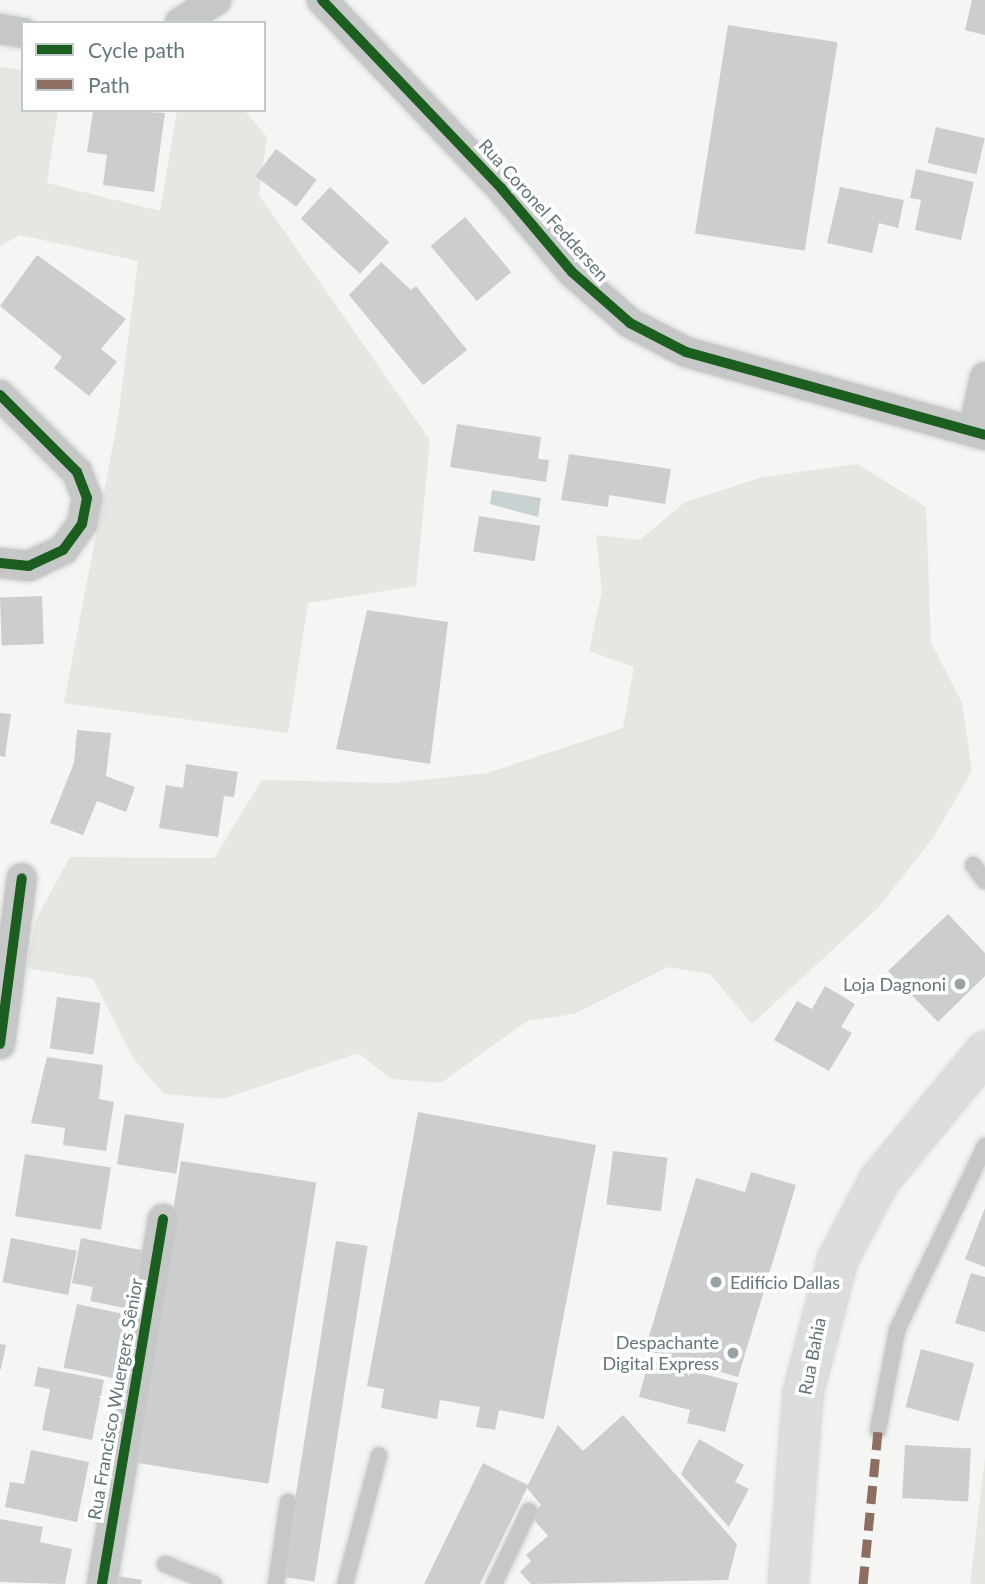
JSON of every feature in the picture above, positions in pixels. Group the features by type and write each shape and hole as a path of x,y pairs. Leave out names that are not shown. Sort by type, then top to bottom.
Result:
{"main road":[{"name":"Rua Bahia","path":"788,1584 803,1393 838,1259 885,1172 985,1052"}],"street":[{"path":"183,21 216,0"},
{"name":"Rua Coronel Feddersen","path":"322,0 501,188 572,272 630,323 686,352 979,434"},
{"path":"0,29 21,33"},
{"path":"979,434 985,377"},
{"path":"0,395 69,462 87,498 82,524 63,550 29,566 0,562"},
{"path":"0,1044 22,878"},
{"name":"Rua Francisco Wuergers Sênior","path":"102,1584 163,1219"}],"lane":[{"path":"973,865 985,881"},
{"path":"878,1430 897,1330 985,1146"},
{"path":"345,1584 379,1455"},
{"path":"276,1584 288,1502"},
{"path":"494,1584 529,1511"},
{"path":"164,1564 214,1584"}],"shaded area":[{"path":"0,67 21,70 21,112 58,112 47,183 160,211 177,112 246,112 267,137 259,195 430,440 416,586 308,603 288,733 64,703 118,418 138,261 20,235 0,246"},
{"path":"858,464 926,507 931,642 962,703 972,771 933,838 878,908 752,1024 710,974 668,967 574,1014 527,1021 441,1083 391,1079 358,1053 223,1099 164,1094 133,1058 93,979 26,968 36,919 70,857 214,858 262,780 392,783 487,773 623,728 634,667 589,651 602,591 596,535 640,540 685,502 763,477"},
{"path":"492,490 541,498 538,517 490,504"},
{"path":"985,1458 985,1584 970,1584"}],"building":[{"path":"972,0 985,0 985,35 965,30"},
{"path":"728,25 838,42 805,251 695,233"},
{"path":"93,112 165,113 154,192 103,185 107,155 87,152"},
{"path":"936,127 985,138 976,174 928,163"},
{"path":"276,149 317,180 296,207 256,176"},
{"path":"916,169 974,182 961,240 915,230 921,200 910,198"},
{"path":"330,187 389,242 360,274 301,218"},
{"path":"840,187 904,200 898,228 879,223 872,253 827,243"},
{"path":"465,217 511,272 477,301 431,246"},
{"path":"37,255 126,319 101,349 117,362 89,396 54,368 62,357 0,306"},
{"path":"381,262 411,290 416,286 467,350 423,385 349,295"},
{"path":"457,424 541,437 538,459 549,460 546,482 450,467"},
{"path":"569,454 671,469 665,504 609,495 608,507 561,500"},
{"path":"479,516 540,526 535,561 473,552"},
{"path":"42,596 44,644 2,645 0,597"},
{"path":"367,610 448,622 430,764 336,749"},
{"path":"0,713 11,714 5,757 0,756"},
{"path":"77,730 111,733 106,776 135,787 126,812 97,801 83,835 50,823 74,763"},
{"path":"186,764 238,772 234,797 224,796 218,837 159,828 166,785 183,788"},
{"path":"948,914 985,953 985,976 938,1022 888,971"},
{"path":"825,986 855,1004 841,1027 852,1033 829,1071 774,1040 797,1001 812,1009"},
{"path":"57,997 101,1003 93,1055 50,1048"},
{"path":"47,1057 103,1065 99,1099 114,1102 106,1151 63,1145 65,1128 31,1123"},
{"path":"418,1112 596,1145 544,1419 499,1410 495,1430 476,1427 480,1407 440,1400 437,1419 381,1408 384,1389 367,1386"},
{"path":"125,1114 184,1123 176,1174 117,1164"},
{"path":"613,1151 668,1158 661,1211 606,1205"},
{"path":"25,1154 111,1168 101,1230 15,1216"},
{"path":"181,1161 316,1182 269,1484 133,1462"},
{"name":"Edifício Dallas","path":"751,1172 796,1185 738,1377 645,1350 696,1178 745,1192"},
{"path":"985,1208 985,1267 965,1259"},
{"path":"11,1238 77,1251 68,1295 2,1282"},
{"path":"81,1238 146,1251 134,1310 90,1301 93,1287 72,1283"},
{"path":"336,1241 368,1246 314,1582 283,1577"},
{"path":"971,1273 985,1277 985,1332 955,1323"},
{"path":"77,1304 126,1314 112,1378 63,1368"},
{"path":"0,1344 6,1345 1,1369 0,1369"},
{"path":"921,1349 974,1363 959,1421 905,1407"},
{"path":"649,1360 738,1383 725,1432 687,1423 690,1410 639,1397"},
{"path":"38,1367 104,1380 92,1440 42,1430 50,1389 34,1386"},
{"path":"623,1415 737,1544 728,1580 531,1584 520,1572 531,1561 526,1555 548,1536 530,1515 541,1505 527,1488 480,1584 424,1584 483,1463 528,1485 558,1425 583,1451"},
{"path":"699,1439 744,1465 735,1482 749,1489 729,1527 681,1474"},
{"path":"905,1445 971,1448 968,1501 902,1498"},
{"path":"31,1450 89,1462 77,1522 5,1507 10,1482 24,1484"},
{"path":"0,1519 43,1527 40,1542 72,1549 65,1584 0,1582"},
{"path":"112,1575 142,1580 141,1584 111,1584"}],"marked path":[{"path":"863,1584 878,1430"}],"cycle path":[{"path":"322,0 501,188 572,272 630,323 686,352 985,435"},
{"path":"0,395 77,472 87,498 82,524 63,550 29,566 0,563"},
{"path":"0,1044 22,878"},
{"path":"102,1584 163,1219"}],"place":[{"name":"Loja Dagnoni","path":"960,984"},
{"name":"Edifício Dallas","path":"716,1282"},
{"name":"Despachante Digital Express","path":"733,1353"}]}
